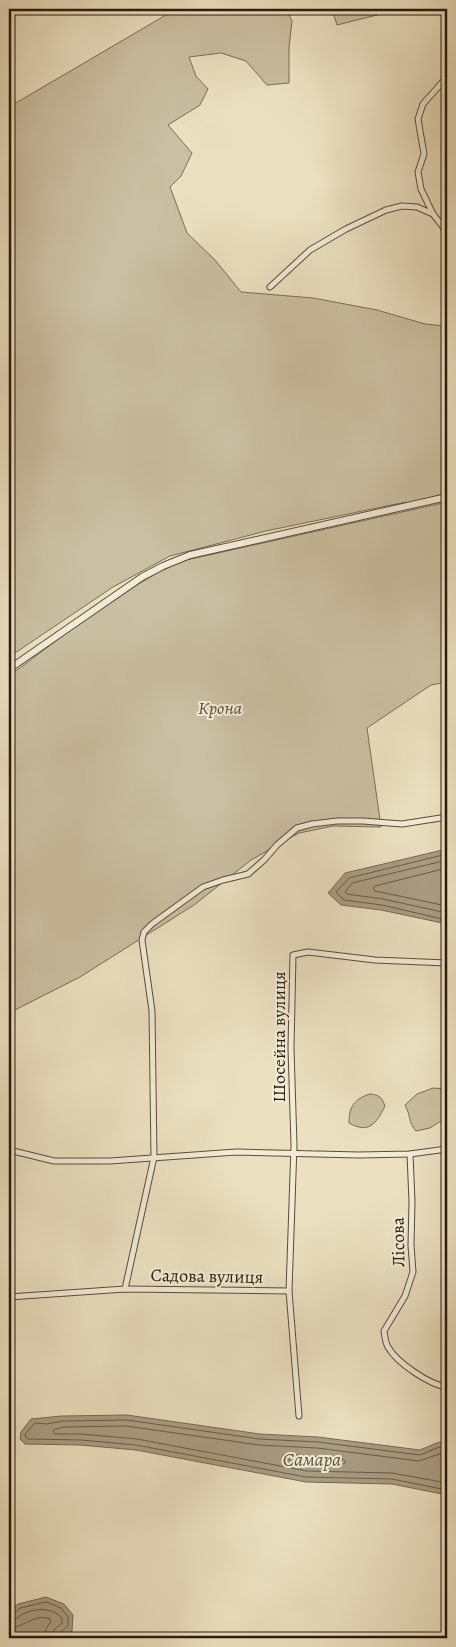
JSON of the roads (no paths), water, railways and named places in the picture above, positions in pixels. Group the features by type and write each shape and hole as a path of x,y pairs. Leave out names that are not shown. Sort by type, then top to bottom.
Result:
{"street":[{"path":"447,77 422,104 418,119 424,154 418,172 421,189 433,214 447,232"},
{"path":"270,287 310,250 346,229 386,210 402,206 417,207 433,214"},
{"path":"9,669 131,584 163,566 190,555 447,497"},
{"name":"Садова вулиця","path":"125,1289 154,1157 152,1011 142,940 144,932 152,924 203,887 248,874 297,828 337,821 402,824 447,817"},
{"name":"Шосейна вулиця","path":"299,1416 290,1291 294,1119 291,1048 293,955 308,952 375,960 447,963"},
{"path":"9,1150 54,1160 110,1161 236,1152 350,1156 410,1154 447,1149"},
{"name":"Лісова","path":"410,1154 411,1245 414,1272 405,1296 384,1331 387,1345 392,1353 416,1372 439,1386 447,1387"},
{"name":"Садова вулиця","path":"9,1297 125,1289 290,1291"}],"water":[{"path":"447,849 447,924 381,910 341,905 328,893 345,873"},
{"name":"Самара","path":"127,1415 260,1434 318,1437 420,1450 439,1442 447,1445 447,1495 392,1484 306,1482 136,1450 80,1445 25,1444 20,1439 21,1432 31,1419 62,1416"},
{"path":"46,1597 64,1604 73,1615 72,1631 59,1638 9,1638 9,1611 18,1604"}],"park label":[{"name":"Крона","path":"220,708"}]}
